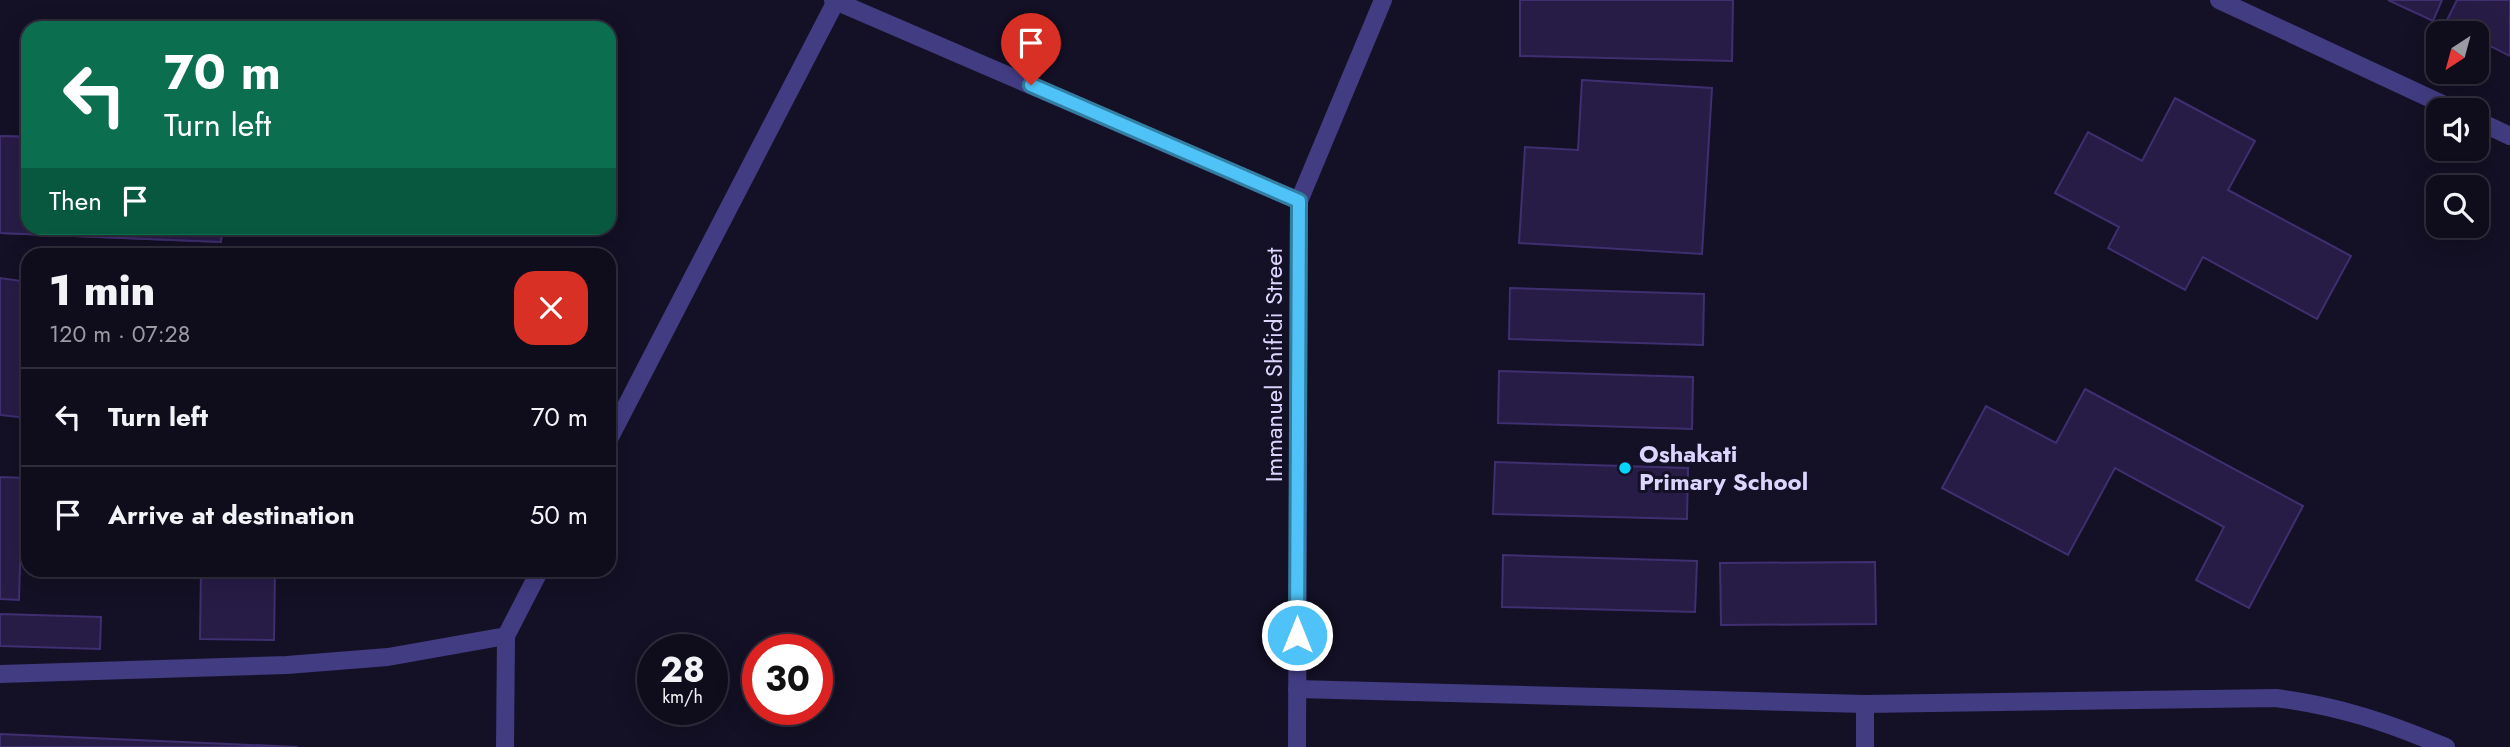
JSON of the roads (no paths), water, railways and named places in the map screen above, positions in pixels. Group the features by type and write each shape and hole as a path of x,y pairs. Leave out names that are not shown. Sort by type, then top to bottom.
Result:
{"street":[{"name":"Immanuel Shifidi Street","path":"1297,747 1299,201 1383,0"},
{"path":"2219,0 2429,98"},
{"path":"616,425 835,1 1299,201"},
{"path":"2489,126 2510,136"},
{"path":"505,747 506,636 536,577"},
{"path":"0,674 287,665 388,657 506,636"},
{"path":"1297,689 1865,704 2276,698 2333,706 2389,724 2446,747"},
{"path":"1865,704 1866,747"}],"place":[{"name":"Oshakati Primary School","path":"1625,468"}]}
